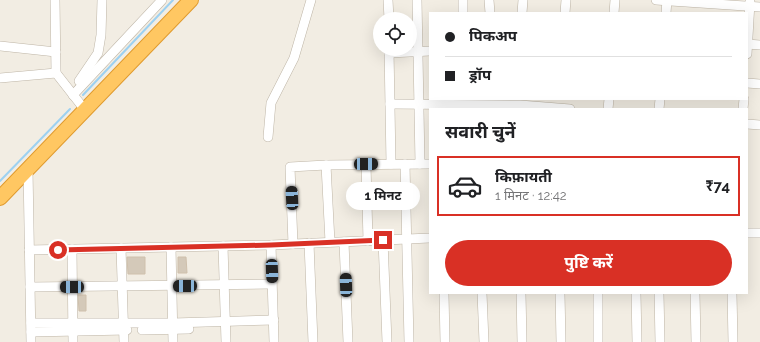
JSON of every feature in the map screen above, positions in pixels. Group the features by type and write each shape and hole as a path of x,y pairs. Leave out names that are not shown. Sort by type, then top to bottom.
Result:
{"highway":[{"path":"0,198 192,0"}],"street":[{"path":"55,0 56,73 85,110"},
{"path":"72,93 98,53 101,35 102,0"},
{"path":"268,137 271,103 294,58 311,0"},
{"path":"388,0 389,12"},
{"path":"417,0 420,164"},
{"path":"463,0 463,12"},
{"path":"489,0 490,12"},
{"path":"522,12 523,0"},
{"path":"565,12 566,0"},
{"path":"614,12 615,0"},
{"path":"656,0 750,3 760,7"},
{"path":"666,12 667,0"},
{"path":"72,93 157,2"},
{"path":"748,30 750,3"},
{"path":"748,44 760,45"},
{"path":"0,46 56,52"},
{"path":"418,52 429,51"},
{"path":"389,56 391,164"},
{"path":"0,78 56,73"},
{"path":"748,83 760,84"},
{"path":"390,104 558,105"},
{"path":"748,124 760,125"},
{"path":"366,164 368,241"},
{"path":"294,244 290,167 366,164 429,164"},
{"path":"405,164 409,342"},
{"path":"326,165 330,242"},
{"path":"28,169 31,342"},
{"path":"748,233 760,233"},
{"path":"29,250 271,245 429,238"},
{"path":"383,240 387,342"},
{"path":"344,242 348,342"},
{"path":"309,243 313,342"},
{"path":"271,245 274,342"},
{"path":"223,246 226,342"},
{"path":"172,247 173,342"},
{"path":"121,248 124,342"},
{"path":"72,249 73,342"},
{"path":"30,288 272,284"},
{"path":"444,294 445,342"},
{"path":"482,294 484,342"},
{"path":"521,294 522,342"},
{"path":"560,294 561,342"},
{"path":"598,294 598,342"},
{"path":"636,294 637,342"},
{"path":"659,294 660,342"},
{"path":"695,294 696,342"},
{"path":"732,294 733,342"},
{"path":"31,327 173,327 225,325 274,320"}],"building":[{"path":"127,257 145,257 145,274 128,274"},
{"path":"178,257 186,257 187,273 178,273"},
{"path":"78,295 86,295 86,311 79,311"}],"waterway":[{"path":"83,95 173,0"},
{"path":"0,181 70,109"}],"route":[{"path":"58,250 271,245 383,240"}]}
